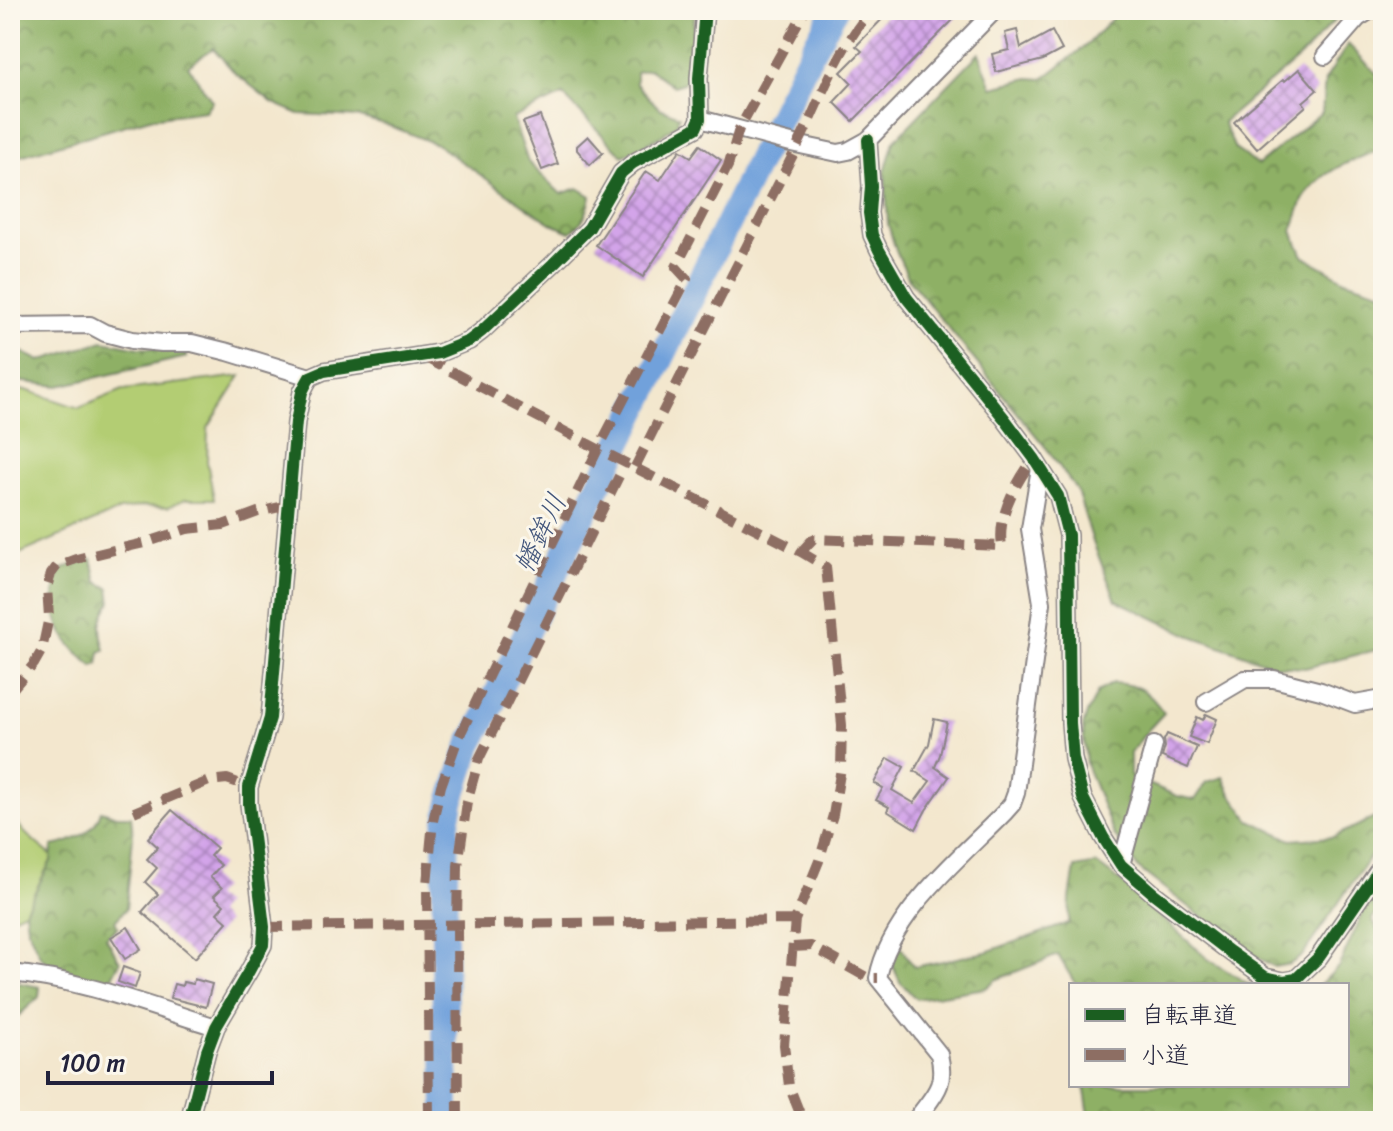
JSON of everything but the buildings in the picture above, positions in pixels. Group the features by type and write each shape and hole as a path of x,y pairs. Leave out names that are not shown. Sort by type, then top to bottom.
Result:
{"street":[{"path":"189,1121 216,1027 263,945 264,927 249,787 270,718 296,422 302,392 310,377 324,371 439,353 469,341 506,310 589,228 621,173 633,163 696,128 700,119 699,78 705,10"},
{"path":"700,119 791,143 838,153 848,151 868,140 995,10"},
{"path":"1325,56 1358,18 1371,10"},
{"path":"868,140 869,213 872,235 879,250 906,297 1004,418 1058,496 1068,535 1073,759 1083,798 1121,865 1153,893 1265,977 1284,981 1296,979 1319,957 1383,864"},
{"path":"10,326 90,325 105,333 132,340 192,343 310,377"},
{"path":"915,1121 942,1079 939,1054 878,978 887,946 908,915 940,876 1012,804 1016,793 1042,603 1030,529 1040,468"},
{"path":"1206,702 1245,679 1274,679 1355,704 1383,699"},
{"path":"1121,865 1154,745"},
{"path":"10,973 92,988 216,1027"}],"green space":[{"path":"10,10 623,10 635,17 656,19 674,10 695,10 690,75 683,83 673,86 649,69 636,72 636,84 659,108 679,116 677,124 660,137 623,156 563,95 513,118 528,162 561,194 578,188 591,196 585,216 571,232 534,212 436,144 359,117 299,114 273,103 235,73 213,48 188,66 212,101 205,111 150,118 10,159"},
{"path":"1120,10 1344,10 1301,56 1223,122 1235,149 1258,165 1322,112 1325,80 1348,44 1383,80 1383,149 1338,167 1318,181 1303,200 1292,231 1303,256 1345,280 1383,292 1383,653 1380,649 1305,668 1276,666 1189,635 1116,600 1077,491 1047,449 910,281 896,251 888,224 885,172 894,141 979,53 992,87 1029,78 1043,79 1089,43"},
{"path":"103,341 140,348 182,349 187,357 59,386 16,381 10,346 40,361"},
{"path":"241,376 208,428 207,462 214,499 185,499 168,507 143,506 120,510 10,558 10,391 26,390 79,408 123,390"},
{"path":"92,559 97,582 109,588 111,602 101,625 105,650 100,652 98,664 93,666 62,633 54,601 61,571"},
{"path":"1113,683 1143,690 1164,713 1130,753 1130,776 1177,796 1195,800 1207,782 1223,777 1250,820 1291,840 1333,837 1383,814 1383,838 1302,956 1290,964 1274,967 1242,948 1138,868 1114,835 1086,764 1083,727 1098,692"},
{"path":"10,808 21,829 51,855 51,861 25,911 10,918"},
{"path":"101,811 131,816 133,836 126,909 115,921 118,927 106,937 120,962 108,984 55,971 40,956 27,927 25,911 51,861 52,846 88,831"},
{"path":"1097,864 1208,959 1247,983 1075,983 1058,955 995,980 986,988 916,999 900,982 892,964 900,946 914,967 986,952 1069,923 1075,868"},
{"path":"1379,893 1383,895 1383,901 1372,919 1383,941 1383,1014 1378,1024 1383,1034 1383,1121 1090,1121 1084,1087 1349,1087 1349,983 1322,983 1339,966 1366,906"},
{"path":"10,983 40,987 39,997 18,1016 10,1018"}],"waterway":[{"name":"幡鉾川","path":"446,1121 446,827 470,745 835,10"}],"marked path":[{"path":"429,1121 427,884 433,821 441,786 457,741 598,449 687,279 676,267 728,166 739,129 805,10"},
{"path":"635,467 796,149 838,59 872,10"},
{"path":"424,357 826,567 842,725 841,768 833,815 819,861 795,920 784,1045 789,1086 803,1121"},
{"path":"801,552 813,539 1002,546 1005,511 1034,458"},
{"path":"458,1121 458,866 467,802 479,759 626,462"},
{"path":"10,692 42,650 49,617 47,587 57,566 187,529 223,525 289,505"},
{"path":"134,812 209,781 227,779 249,787"},
{"path":"264,927 795,920"},
{"path":"793,947 811,946 868,978 878,978"}],"cycle path":[{"path":"189,1121 216,1027 263,945 264,927 249,787 270,718 296,422 302,392 310,377 324,371 439,353 469,341 553,264 589,228 621,173 633,163 696,128 700,119 699,78 705,10"},
{"path":"868,140 869,213 872,235 879,250 906,297 1004,418 1058,496 1068,535 1073,759 1083,798 1121,865 1153,893 1265,977 1284,981 1296,979 1319,957 1383,864"}]}
